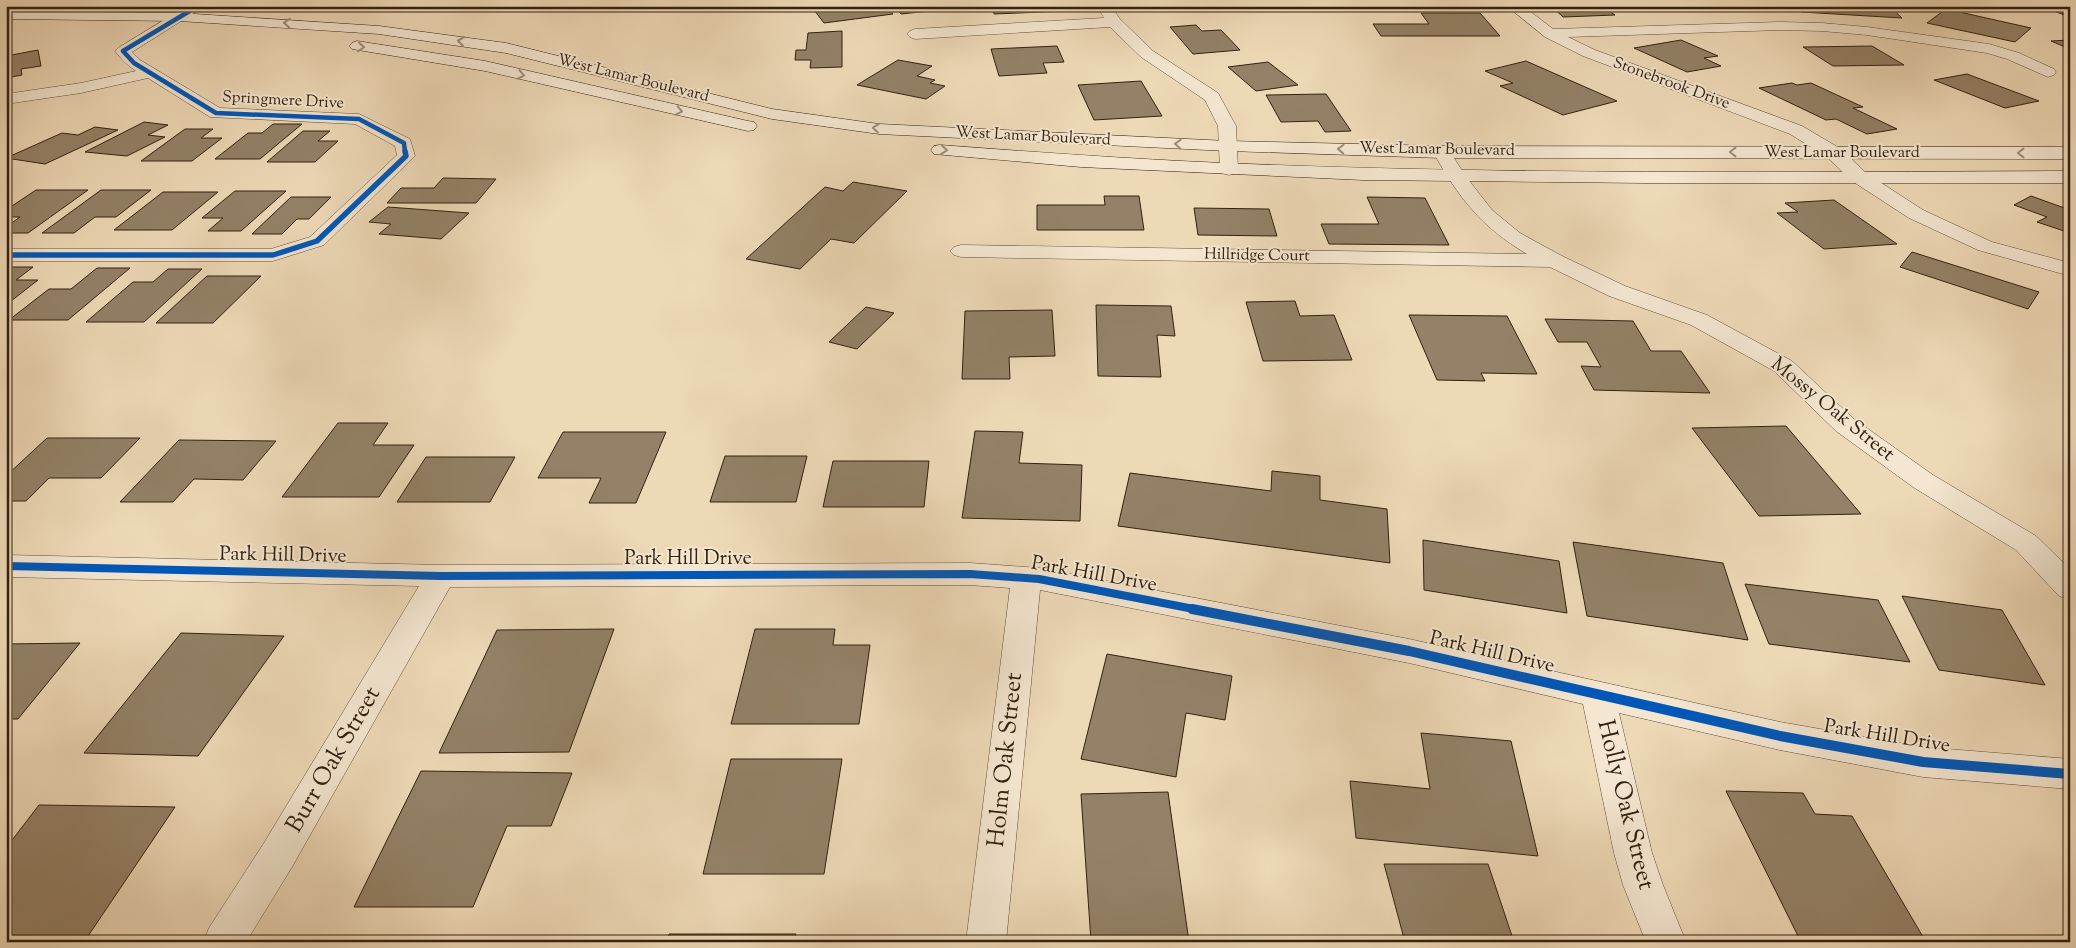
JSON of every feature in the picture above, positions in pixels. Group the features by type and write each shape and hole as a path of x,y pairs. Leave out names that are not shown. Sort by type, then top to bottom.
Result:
{"street":[{"path":"156,31 198,6"},
{"path":"1104,6 1114,22 1147,54 1212,97 1227,126 1229,169"},
{"name":"Stonebrook Drive","path":"1514,6 1550,34 1588,53 1796,130 1834,152"},
{"name":"West Lamar Boulevard","path":"6,15 179,17 380,30 506,48 772,114 880,129 1228,146 1442,152 2070,153"},
{"path":"915,34 1114,22"},
{"path":"1550,34 1780,26 1822,27 1867,31 1989,49 2013,56 2048,72"},
{"name":"West Lamar Boulevard","path":"25,30 156,31 259,37 338,45 485,66 736,124 848,141 1018,157 1229,169 1456,176 2070,177"},
{"name":"Springmere Drive","path":"6,254 273,255 317,241 406,156 404,143 359,119 216,113 134,63 123,51 156,31"},
{"path":"6,99 81,88 149,73"},
{"name":"Mossy Oak Street","path":"1442,152 1456,176 1486,214 1513,237 1554,261 1616,291 1699,320 1782,366 1845,425 1923,481 2026,543 2070,588"},
{"path":"1834,152 1859,177 1916,214 1985,246 2070,270"},
{"name":"Hillridge Court","path":"961,251 1554,261"},
{"name":"Park Hill Drive","path":"6,566 441,576 970,574 1039,579 1409,651 1780,736 1923,762 2070,774"},
{"name":"Burr Oak Street","path":"223,942 278,855 441,576"},
{"name":"Holm Oak Street","path":"986,942 1026,579"},
{"name":"Holly Oak Street","path":"1598,695 1633,853 1643,885 1666,942"}],"building":[{"path":"811,6 853,6 858,11 887,7 893,14 824,23"},
{"path":"895,6 967,6 968,7 901,14"},
{"path":"992,6 1064,6 1066,11 994,14"},
{"path":"1145,6 1198,6 1199,9 1145,9"},
{"path":"1551,6 1602,6 1615,15 1563,17"},
{"path":"1664,6 1730,6 1732,8 1669,9"},
{"path":"1795,6 1889,6 1902,18 1801,12"},
{"path":"2040,6 2070,6 2070,17"},
{"path":"1946,9 2031,28 2015,42 1927,23"},
{"path":"1421,13 1480,13 1500,36 1381,36 1373,24 1429,24"},
{"path":"1196,25 1202,31 1221,30 1240,50 1193,54 1170,27"},
{"path":"842,31 842,67 810,68 811,60 795,60 796,50 806,50 808,33"},
{"path":"1681,40 1718,56 1704,58 1721,66 1687,72 1634,48"},
{"path":"2070,40 2070,49 2051,41"},
{"path":"1057,46 1064,62 1043,63 1047,73 999,76 991,49"},
{"path":"1872,46 1904,65 1833,66 1803,47"},
{"path":"38,50 41,66 21,69 22,75 6,78 6,56"},
{"path":"898,60 932,66 917,76 935,80 930,83 945,86 926,99 857,85"},
{"path":"1526,61 1617,101 1563,115 1500,86 1513,83 1485,71"},
{"path":"1268,62 1298,85 1256,91 1228,67"},
{"path":"1967,74 2039,101 2005,108 1934,80"},
{"path":"1141,81 1162,116 1094,120 1078,85"},
{"path":"1792,83 1797,85 1811,83 1863,107 1853,108 1897,129 1867,134 1836,119 1826,120 1759,88"},
{"path":"1326,94 1351,131 1325,132 1318,121 1281,122 1266,95"},
{"path":"144,122 168,125 148,135 165,137 127,156 85,152"},
{"path":"273,124 302,124 260,159 215,159 248,133 262,133"},
{"path":"95,127 118,130 45,164 6,158 62,133 78,135"},
{"path":"185,129 213,129 201,138 222,138 192,161 141,161"},
{"path":"303,131 330,131 318,141 338,141 315,162 267,162"},
{"path":"443,178 496,179 476,203 387,203 401,188 434,188"},
{"path":"853,182 907,191 854,243 831,239 800,269 746,259 825,187 843,191"},
{"path":"36,190 88,190 28,233 6,233 6,227 20,217 6,217 6,210"},
{"path":"101,190 151,190 116,217 95,217 74,233 42,233"},
{"path":"235,191 286,191 241,231 208,231 223,218 202,218"},
{"path":"163,192 218,192 172,230 114,230"},
{"path":"1104,196 1139,196 1144,230 1037,230 1037,205 1105,205"},
{"path":"2031,196 2070,210 2070,233 2037,222 2047,217 2014,205"},
{"path":"291,197 331,197 309,219 297,219 282,234 252,234"},
{"path":"1367,197 1425,198 1449,245 1329,244 1321,224 1379,224"},
{"path":"1834,200 1897,244 1824,249 1777,213 1798,212 1785,203"},
{"path":"388,207 469,213 441,239 379,234 391,224 369,222"},
{"path":"1194,208 1269,209 1277,236 1198,235"},
{"path":"1912,252 2039,292 2028,309 1900,267"},
{"path":"6,267 33,267 16,280 38,280 6,305"},
{"path":"97,268 130,268 68,320 9,320 49,289 71,289"},
{"path":"168,269 202,269 144,322 86,322 133,282 153,282"},
{"path":"207,276 261,276 213,323 156,323"},
{"path":"1295,301 1300,316 1334,315 1352,360 1263,361 1246,302"},
{"path":"1096,305 1171,306 1175,336 1157,335 1161,377 1098,376"},
{"path":"866,307 894,313 857,349 829,342"},
{"path":"1052,310 1055,356 1009,357 1010,379 962,379 965,311"},
{"path":"1409,315 1507,316 1537,374 1481,373 1485,381 1437,380"},
{"path":"1545,319 1633,321 1651,351 1681,351 1710,393 1594,390 1581,366 1601,367 1587,342 1558,342"},
{"path":"338,423 388,423 373,445 414,445 379,497 282,497"},
{"path":"1786,426 1861,514 1759,516 1692,428"},
{"path":"975,431 1023,432 1019,463 1082,465 1080,521 962,518"},
{"path":"563,432 666,432 636,503 589,503 601,478 538,478"},
{"path":"47,438 140,438 101,478 49,478 26,501 6,501 6,476"},
{"path":"179,440 276,441 243,480 194,479 173,502 120,502"},
{"path":"725,456 807,456 796,502 710,502"},
{"path":"426,457 515,457 490,502 397,502"},
{"path":"833,461 929,461 924,507 823,507"},
{"path":"1272,471 1320,476 1320,500 1387,509 1390,563 1118,526 1130,473 1271,491"},
{"path":"1423,540 1559,561 1567,613 1424,590"},
{"path":"1573,542 1723,563 1748,640 1587,616"},
{"path":"1745,584 1878,600 1910,662 1769,644"},
{"path":"1902,596 2002,610 2045,685 1939,670"},
{"path":"614,629 569,752 439,753 497,630"},
{"path":"755,629 835,629 833,645 870,645 859,724 731,724"},
{"path":"181,633 284,636 198,756 84,753"},
{"path":"80,643 18,719 6,719 6,644"},
{"path":"1107,654 1232,676 1225,720 1186,713 1176,777 1081,759"},
{"path":"1421,733 1511,741 1538,856 1356,838 1350,781 1430,789"},
{"path":"731,759 842,759 824,874 703,874"},
{"path":"421,771 572,773 551,826 507,826 473,907 354,907"},
{"path":"1726,791 1803,793 1815,814 1852,816 1926,942 1801,942"},
{"path":"1168,792 1189,942 1091,942 1081,794"},
{"path":"39,805 175,807 84,942 6,942 6,848"},
{"path":"1384,864 1488,864 1514,942 1405,942"},
{"path":"669,934 796,934 794,942 667,942"}],"cycle path":[{"path":"6,255 273,255 317,241 406,156 404,143 359,119 216,113 134,63 123,51 198,6"},
{"path":"6,566 441,576 970,574 1039,579 1409,651 1780,736 1923,762 2070,774"}]}
